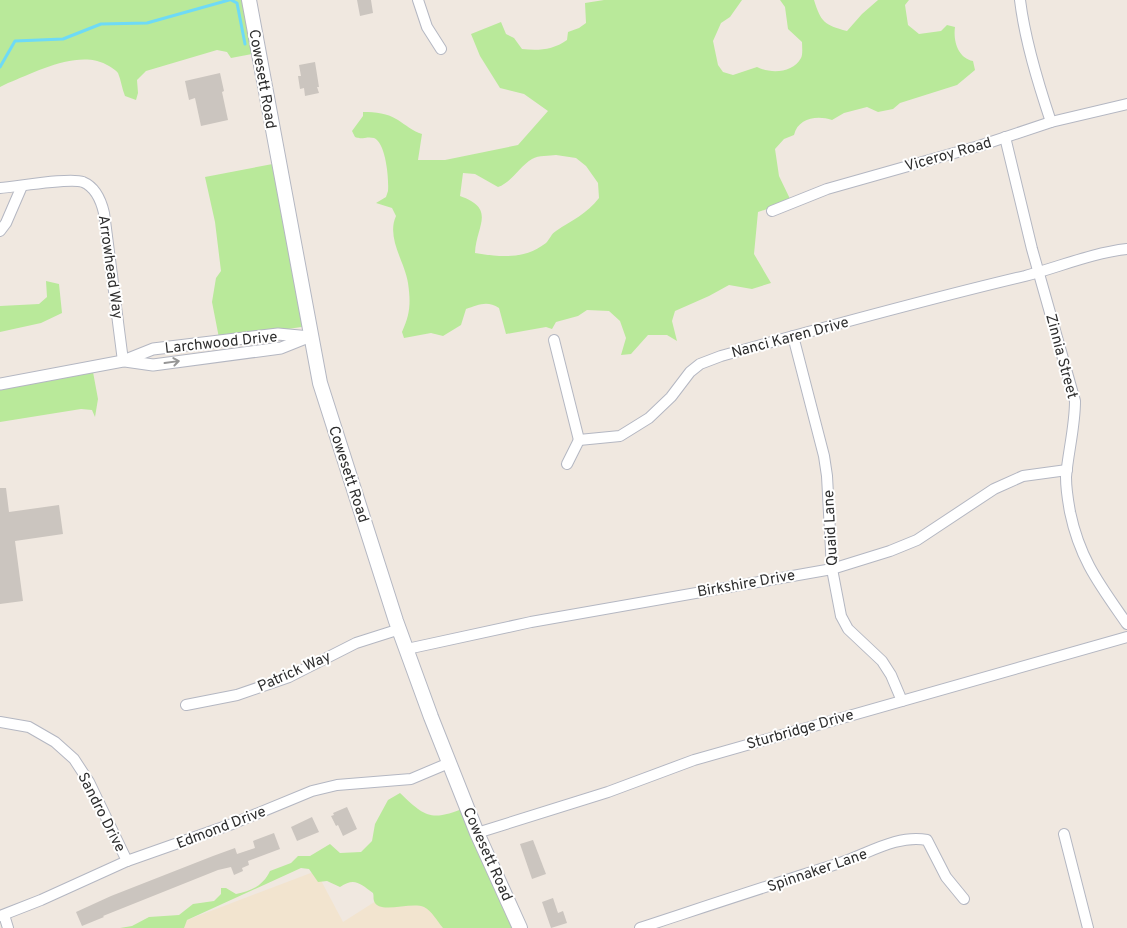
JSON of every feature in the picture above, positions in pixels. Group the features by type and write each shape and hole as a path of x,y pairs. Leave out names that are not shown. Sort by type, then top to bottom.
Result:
{"main road":[{"name":"Cowesett Road","path":"249,0 276,154 297,252 310,337 320,383 400,629 448,763 520,928"}],"street":[{"path":"418,0 427,27 441,48"},
{"path":"1020,0 1028,42 1051,122"},
{"name":"Viceroy Road","path":"772,211 827,189 979,146 1051,122 1127,104"},
{"name":"Zinnia Street","path":"1005,137 1039,272 1075,401 1075,418 1066,479 1068,502 1074,528 1082,555 1100,587 1127,624"},
{"name":"Arrowhead Way","path":"0,188 77,180 89,185 98,195 104,213 124,361"},
{"path":"0,231 6,223 22,186"},
{"name":"Nanci Karen Drive","path":"579,440 620,436 649,418 671,397 690,372 700,364 721,356 944,295 1039,272 1112,251 1127,249"},
{"name":"Larchwood Drive","path":"0,384 124,361 153,349 278,334 310,337"},
{"name":"Quaid Lane","path":"793,336 824,456 827,476 832,568 841,616 848,629 882,660 891,675 902,701"},
{"path":"554,340 579,440 566,464"},
{"name":"Birkshire Drive","path":"407,649 531,622 832,568 890,551 917,540 994,489 1024,476 1067,470"},
{"name":"Patrick Way","path":"186,704 237,696 289,677 356,643 400,629"},
{"name":"Sturbridge Drive","path":"477,833 608,792 694,760 1127,637"},
{"name":"Sandro Drive","path":"0,722 29,728 55,742 74,759 89,782 127,861"},
{"name":"Edmond Drive","path":"2,916 127,861 224,827 312,791 336,785 411,779 448,763"},
{"path":"1064,834 1088,928"},
{"name":"Spinnaker Lane","path":"640,928 915,838 927,840 946,877 964,899"},
{"path":"2,916 8,928"}],"shaded area":[{"path":"316,871 343,922 409,880 453,928 166,928"}],"green space":[{"path":"0,0 250,0 258,53 231,58 227,52 217,50 146,71 137,80 138,93 136,100 125,96 118,73 115,70 97,61 72,61 58,64 0,87"},
{"path":"604,0 742,0 730,17 721,23 713,41 718,65 723,72 733,75 757,67 769,71 781,71 793,67 801,58 802,42 788,29 785,7 780,0 814,0 824,22 847,31 878,0 909,0 905,5 908,25 919,34 941,31 947,25 955,27 955,38 960,53 973,61 975,70 957,85 900,103 893,109 878,112 867,107 844,113 832,120 809,119 796,129 794,135 784,139 775,149 779,176 791,201 758,212 754,254 771,283 752,289 729,285 675,311 672,321 677,341 667,335 648,335 631,354 621,355 626,338 620,321 609,311 587,310 578,316 556,322 552,329 546,327 506,334 499,308 490,304 466,309 461,325 443,336 431,333 404,338 402,332 407,320 409,297 406,275 393,233 396,216 392,208 376,203 386,197 388,191 384,154 378,141 374,138 357,138 352,131 363,116 363,112 386,114 422,134 418,160 445,160 518,145 548,111 524,94 500,88 480,56 471,34 501,22 506,34 514,38 522,49 540,50 551,48 567,40 568,32 586,23 585,3","holes":["556,155 576,158 586,166 598,183 599,198 589,208 554,232 546,243 529,252 512,256 475,253 482,219 478,207 460,196 463,173 475,174 498,187 507,182 527,162 535,158"]},
{"path":"278,163 308,326 221,339 219,338 212,302 216,278 221,271 215,222 205,177"},
{"path":"46,281 59,284 62,313 41,323 0,332 0,306 39,304 47,297"},
{"path":"93,372 98,399 95,417 92,410 81,409 0,422 0,381"},
{"path":"400,793 424,813 431,815 438,816 467,807 521,928 443,928 424,907 382,907 374,901 373,893 357,883 350,882 340,887 327,881 318,882 309,869 301,868 187,920 184,928 120,928 132,926 149,917 179,915 193,904 214,901 221,894 221,888 226,888 236,894 252,889 264,880 270,871 291,863 298,856 310,856 330,844 340,853 361,852 372,841 375,824 388,800"}],"building":[{"path":"357,0 371,0 373,13 360,16"},
{"path":"315,62 319,93 305,96 304,88 300,89 298,76 301,76 299,65"},
{"path":"220,73 228,120 201,126 195,98 189,100 185,81"},
{"path":"0,488 6,488 9,512 59,505 63,534 15,541 23,601 0,604"},
{"path":"347,807 357,829 343,836 331,816 334,815 333,813"},
{"path":"312,817 319,832 297,841 291,827"},
{"path":"274,833 280,849 248,861 249,865 242,868 243,871 234,875 231,867 218,870 82,926 76,912 111,896 235,848 237,854 255,848 253,841"},
{"path":"533,840 546,874 532,879 520,844"},
{"path":"553,898 558,913 563,911 567,923 551,928 542,902"}],"waterway":[{"path":"0,67 15,41 63,39 101,24 147,23 229,0"},
{"path":"231,0 237,3 245,44"}]}
